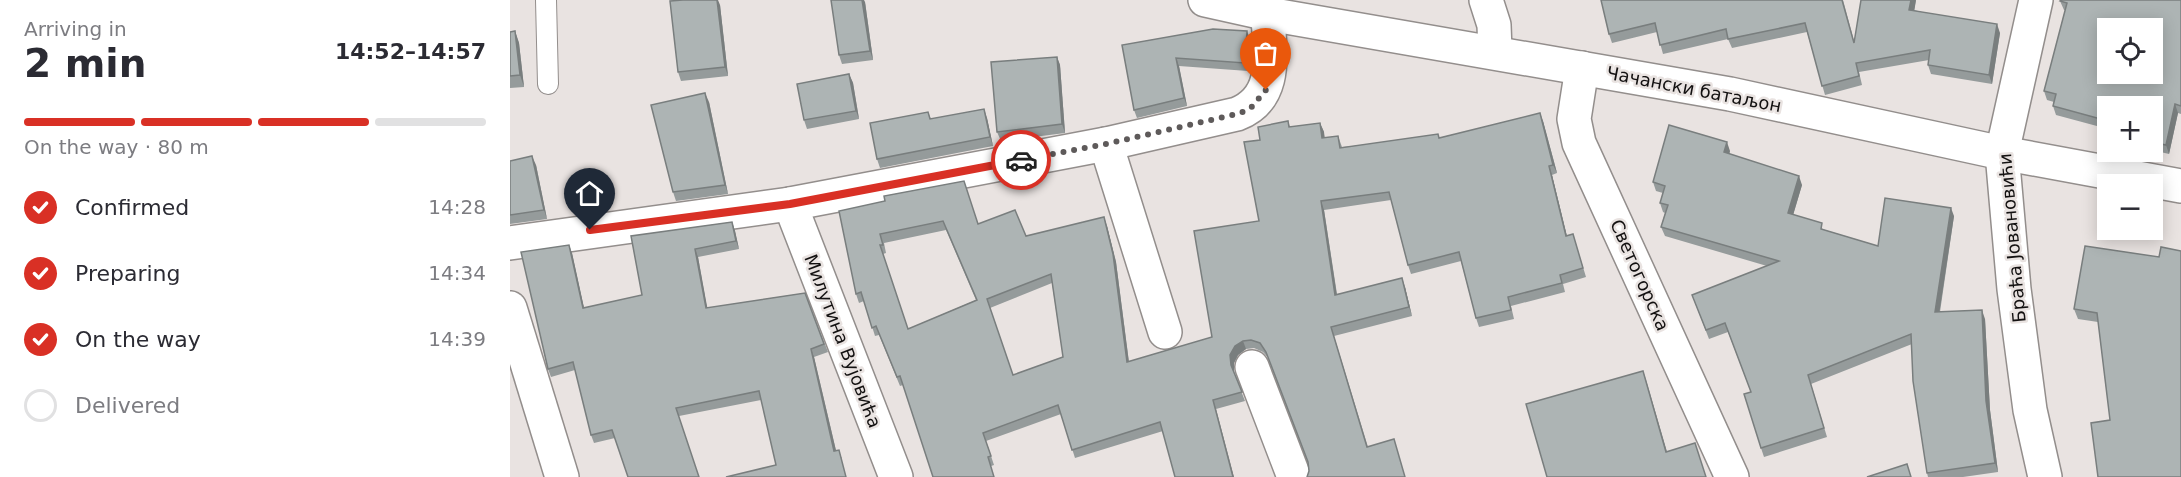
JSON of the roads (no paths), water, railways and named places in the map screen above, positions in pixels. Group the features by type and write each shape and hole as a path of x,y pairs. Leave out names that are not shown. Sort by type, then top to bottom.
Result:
{"street":[{"name":"Чачански батаљон","path":"1205,0 1268,14 1495,51 1730,94 2002,153 2181,186"},
{"path":"1486,0 1494,25 1495,51"},
{"name":"Браћа Јовановићи","path":"2036,0 2002,153 2014,289 2030,410 2045,477"},
{"path":"510,243 790,204 1106,144 1250,109 1260,99 1270,79 1268,14"},
{"name":"Светогорска","path":"1582,68 1574,119 1579,142 1732,477"},
{"path":"1106,144 1165,332"},
{"name":"Милутина Вујовића","path":"790,204 896,477"},
{"path":"510,308 562,477"},
{"path":"1252,367 1294,477"}],"lane":[{"path":"546,0 548,84"}]}
